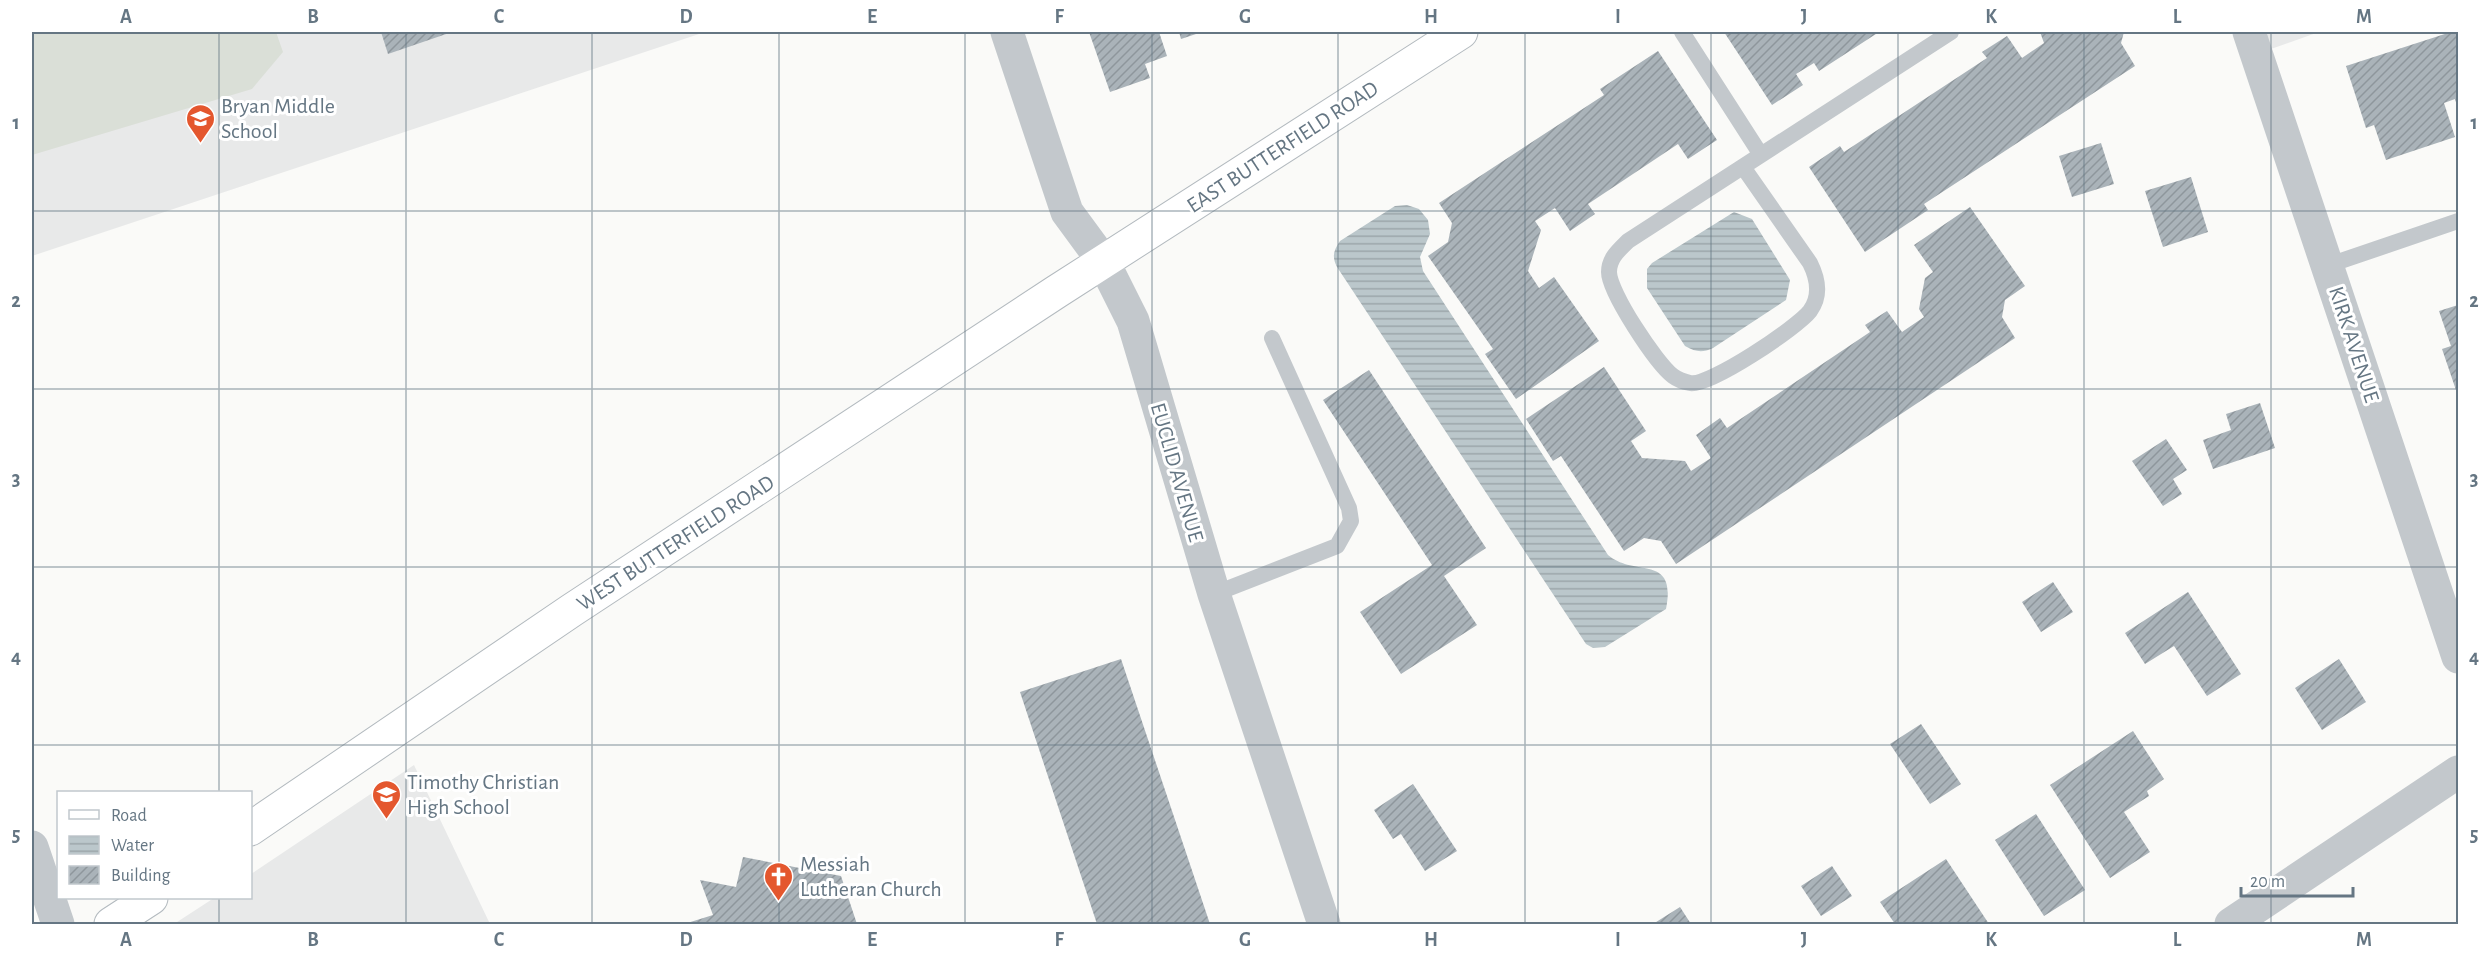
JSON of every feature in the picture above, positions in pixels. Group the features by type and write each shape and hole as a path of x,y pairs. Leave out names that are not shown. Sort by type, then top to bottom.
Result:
{"main road":[{"name":"EAST BUTTERFIELD ROAD","path":"1103,261 1461,32"},
{"name":"WEST BUTTERFIELD ROAD","path":"252,828 572,610 1103,261"},
{"path":"111,924 148,899"}],"street":[{"name":"EUCLID AVENUE","path":"1008,32 1067,212 1103,261 1133,321 1214,594 1324,924"},
{"name":"KIRK AVENUE","path":"2249,32 2329,265 2458,657"},
{"path":"2231,924 2458,772"},
{"path":"32,847 58,924"}],"lane":[{"path":"1682,32 1761,155"},
{"path":"1743,167 1810,263 1817,277 1817,294 1811,310 1797,324 1714,378 1691,384 1674,377 1660,363 1611,287 1609,270 1614,254 1628,242 1761,155 1951,32"},
{"path":"2329,265 2458,221"},
{"path":"1214,594 1337,546 1351,521 1349,508 1272,338"}],"shaded area":[{"name":"Bryan Middle School","path":"32,32 705,32 32,256"},
{"path":"32,32 276,32 283,52 252,89 32,155"},
{"path":"2265,32 2319,32 2271,49"},
{"name":"Timothy Christian High School","path":"414,765 490,924 174,924 212,899 252,899 252,873"}],"water":[{"path":"1407,205 1419,209 1428,220 1430,234 1420,257 1423,271 1608,555 1619,562 1660,573 1665,580 1668,592 1666,609 1605,647 1593,648 1586,644 1337,267 1334,254 1340,241 1395,206"},
{"path":"1734,212 1752,219 1790,280 1786,300 1713,348 1696,351 1685,346 1647,288 1647,269 1652,263"}],"building":[{"name":"Bryan Middle School","path":"381,32 452,32 388,54"},
{"path":"1089,32 1159,32 1167,56 1145,64 1150,78 1110,92"},
{"path":"1179,32 1202,32 1181,39"},
{"path":"1724,32 1879,32 1819,71 1814,63 1796,74 1803,85 1772,105"},
{"path":"2040,32 2124,32 2121,43 2135,66 1924,204 1928,210 1865,252 1809,167 1840,146 1844,152 1987,58 1982,52 2007,36 2022,58 2044,43"},
{"path":"2451,32 2458,32 2458,109 2455,99 2444,103 2455,137 2386,160 2374,125 2366,128 2346,66"},
{"path":"1658,51 1717,140 1688,159 1678,144 1588,204 1595,214 1570,231 1555,208 1535,221 1541,230 1528,271 1539,288 1554,277 1599,341 1516,399 1485,354 1493,349 1428,256 1448,242 1452,223 1439,203 1604,95 1600,89"},
{"path":"2101,143 2114,184 2072,197 2059,156"},
{"path":"2191,177 2208,232 2163,247 2145,191"},
{"path":"1970,207 2025,286 2005,300 2002,317 2015,338 1676,564 1661,541 1644,538 1624,551 1561,456 1553,461 1526,419 1604,367 1646,431 1631,441 1642,458 1685,461 1691,471 1711,458 1696,435 1720,418 1727,428 1870,332 1865,325 1887,311 1902,332 1924,317 1919,309 1925,278 1933,272 1914,245"},
{"path":"2458,305 2458,396 2442,349 2451,346 2439,311"},
{"path":"1369,370 1486,548 1444,576 1477,625 1401,674 1360,612 1432,565 1323,400"},
{"path":"2260,403 2275,448 2213,469 2203,440 2231,430 2226,414"},
{"path":"2166,439 2187,470 2173,479 2182,494 2163,506 2132,461"},
{"path":"2053,582 2073,612 2041,632 2022,602"},
{"path":"2188,592 2241,674 2207,696 2174,646 2145,664 2125,633"},
{"path":"1121,659 1210,924 1097,924 1020,692"},
{"path":"2339,659 2366,702 2322,730 2295,688"},
{"path":"1921,724 1961,784 1930,804 1890,744"},
{"path":"2133,731 2164,779 2147,791 2149,796 2124,812 2150,852 2110,878 2050,785"},
{"path":"1413,784 1457,851 1425,871 1401,834 1393,839 1374,810"},
{"path":"2036,814 2085,890 2044,916 1995,840"},
{"name":"Messiah Lutheran Church","path":"743,857 841,876 857,924 684,924 713,915 700,880 736,887"},
{"path":"1946,859 1989,924 1895,924 1880,902"},
{"path":"1832,866 1852,896 1821,916 1801,886"},
{"path":"1680,907 1691,924 1653,924"}],"place":[{"name":"Bryan Middle School","path":"200,144"},
{"name":"Timothy Christian High School","path":"386,820"},
{"name":"Messiah Lutheran Church","path":"779,902"}]}
